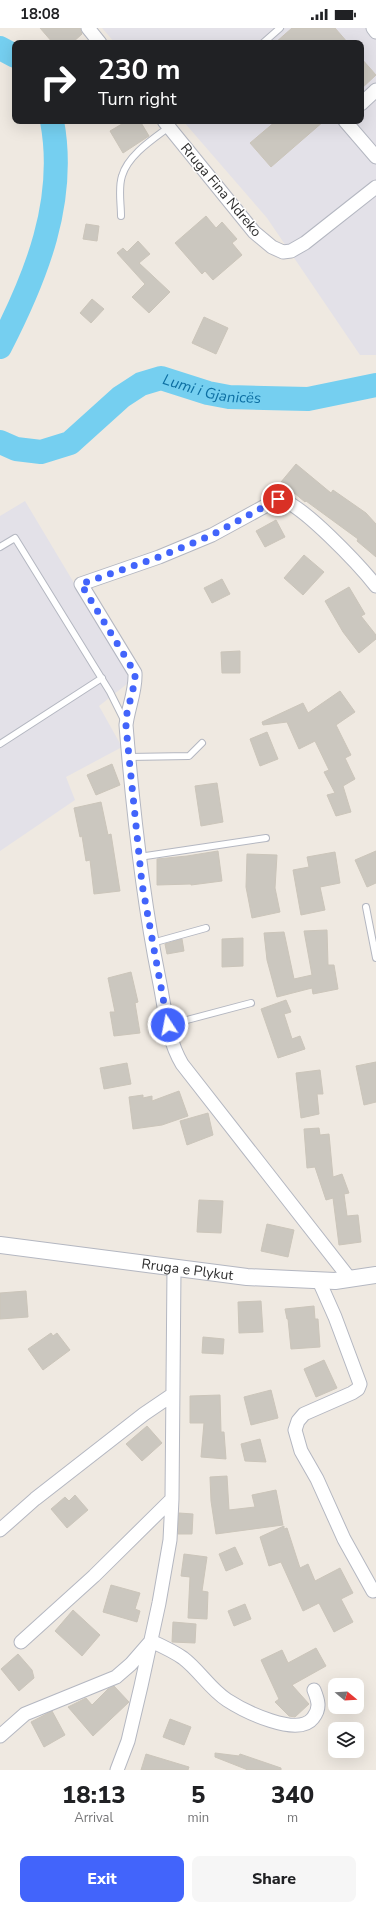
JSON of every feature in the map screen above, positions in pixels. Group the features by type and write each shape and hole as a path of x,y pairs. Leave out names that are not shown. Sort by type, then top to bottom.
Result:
{"street":[{"path":"88,28 98,40"},
{"path":"373,28 376,32"},
{"path":"364,101 376,90"},
{"name":"Rruga Fina Ndreko","path":"166,124 254,232 272,247 283,252 291,251 306,243 376,187"},
{"path":"348,124 376,157"},
{"path":"350,1279 182,1064 172,1043 152,943 139,857 129,757 126,726 127,713 135,685 135,673 81,584 159,557 212,535 278,499 288,502 305,514 350,557 376,586"},
{"name":"Rruga e Plykut","path":"0,1245 247,1276 319,1281 350,1279 376,1275"},
{"path":"117,1770 128,1741 167,1564 172,1498 174,1268"},
{"path":"319,1281 335,1317 360,1384 358,1389 352,1393 304,1414 298,1421 295,1430 301,1451 325,1495 344,1539 373,1591"},
{"path":"0,1530 35,1499 144,1414 172,1395"},
{"path":"22,1642 94,1576 172,1498"},
{"path":"151,1641 183,1658 227,1700 275,1722 290,1727 302,1725 310,1721 317,1713 318,1706 314,1690"},
{"path":"0,1736 25,1714 116,1677 131,1664 151,1641"}],"lane":[{"path":"266,40 280,28"},
{"name":"Rruga Fina Ndreko","path":"122,216 120,187 122,175 127,165 166,124"},
{"path":"0,548 15,538 118,705 126,726"},
{"path":"0,744 102,678"},
{"path":"129,757 188,756 202,743"},
{"path":"139,857 266,838"},
{"path":"366,907 376,958"},
{"path":"152,943 206,928"},
{"path":"168,1025 251,1003"}],"shaded area":[{"path":"102,28 376,28 376,355 360,355 267,218 186,124 364,124 364,40 112,40"},
{"path":"25,501 132,680 99,706 122,747 66,777 75,800 0,851 0,516"}],"building":[{"path":"40,28 80,28 82,34 75,40 50,40"},
{"path":"292,28 335,28 345,40 278,40"},
{"path":"364,61 376,75 364,86"},
{"path":"122,124 142,124 149,136 123,153 110,131"},
{"path":"272,124 321,124 271,167 250,143"},
{"path":"206,216 216,228 222,222 237,239 232,243 242,255 213,280 205,271 202,274 175,243"},
{"path":"86,224 99,226 97,241 83,239"},
{"path":"138,241 150,254 139,263 170,292 149,313 132,297 145,284 117,253 123,248 127,252"},
{"path":"92,299 104,309 91,323 80,313"},
{"path":"204,317 228,328 216,354 192,343"},
{"path":"296,464 331,493 333,490 366,513 376,524 376,557 357,541 358,539 306,501 305,502 281,482"},
{"path":"276,520 285,537 265,547 256,531"},
{"path":"304,555 324,572 303,595 284,578"},
{"path":"222,579 230,594 212,603 204,588"},
{"path":"349,587 365,614 361,616 376,635 376,639 359,653 343,632 325,601"},
{"path":"240,651 240,673 222,673 221,652"},
{"path":"340,691 355,712 336,725 351,755 345,758 355,779 343,786 351,812 336,816 327,795 335,793 324,772 329,770 315,741 299,749 287,722 263,725 262,722 303,703 308,713"},
{"path":"267,732 278,759 260,766 250,739"},
{"path":"112,764 120,785 96,795 87,775"},
{"path":"217,783 223,822 201,826 195,786"},
{"path":"101,802 108,835 111,834 120,891 94,894 90,860 86,861 82,836 80,837 74,808"},
{"path":"218,851 222,881 191,885 157,885 157,859"},
{"path":"376,851 376,883 367,887 355,860"},
{"path":"335,852 340,883 320,887 325,910 301,915 293,870 309,867 307,857"},
{"path":"247,854 277,855 275,888 280,912 252,918 246,887"},
{"path":"327,930 328,965 334,965 338,989 313,994 312,988 277,997 267,960 264,933 284,932 294,979 312,975 304,931"},
{"path":"243,938 243,966 222,967 222,939"},
{"path":"182,939 184,951 167,954 165,944"},
{"path":"131,972 138,1002 135,1003 140,1033 114,1036 110,1012 115,1012 108,978"},
{"path":"286,1000 291,1012 284,1014 292,1039 300,1036 305,1049 278,1058 261,1009"},
{"path":"376,1062 376,1102 364,1105 356,1066"},
{"path":"127,1063 131,1084 104,1089 100,1068"},
{"path":"320,1070 323,1094 317,1094 319,1114 301,1118 296,1073"},
{"path":"179,1091 188,1116 162,1125 133,1129 129,1097 143,1095 143,1098 152,1096 152,1101"},
{"path":"208,1113 213,1135 187,1145 180,1121"},
{"path":"319,1128 320,1135 329,1134 333,1177 342,1174 349,1193 344,1194 347,1216 358,1215 361,1242 339,1245 333,1198 326,1200 315,1167 307,1168 304,1129"},
{"path":"199,1200 223,1201 221,1233 197,1232"},
{"path":"267,1224 294,1230 288,1257 261,1251"},
{"path":"26,1291 28,1317 0,1319 0,1293"},
{"path":"261,1301 263,1332 239,1333 238,1302"},
{"path":"314,1306 315,1319 318,1319 320,1347 291,1349 288,1319 285,1309"},
{"path":"51,1333 53,1336 57,1333 70,1350 43,1370 28,1349"},
{"path":"203,1337 224,1339 223,1354 202,1353"},
{"path":"324,1360 337,1388 316,1397 304,1369"},
{"path":"271,1390 278,1418 251,1425 244,1397"},
{"path":"220,1395 221,1432 224,1432 226,1459 201,1457 204,1423 190,1423 190,1396"},
{"path":"147,1426 162,1443 142,1461 126,1444"},
{"path":"260,1439 266,1462 245,1461 241,1444"},
{"path":"227,1476 229,1510 255,1507 252,1495 276,1490 283,1525 216,1534 211,1501 210,1477"},
{"path":"75,1495 88,1510 67,1528 51,1509 65,1497 69,1501"},
{"path":"179,1513 193,1514 192,1534 178,1534"},
{"path":"284,1526 284,1529 287,1528 300,1568 308,1564 315,1581 340,1568 353,1593 341,1599 353,1622 334,1632 319,1603 303,1611 281,1562 269,1566 260,1537"},
{"path":"235,1547 243,1564 226,1571 219,1554"},
{"path":"184,1554 207,1557 202,1591 208,1592 207,1619 188,1618 190,1577 181,1576"},
{"path":"111,1585 140,1593 135,1609 140,1611 137,1622 103,1612"},
{"path":"245,1604 251,1619 234,1626 228,1611"},
{"path":"73,1610 100,1635 82,1656 55,1631"},
{"path":"173,1622 196,1624 195,1643 172,1642"},
{"path":"316,1648 326,1666 292,1685 309,1704 295,1717 289,1716 275,1702 279,1699 261,1660 282,1650 288,1663"},
{"path":"18,1654 32,1670 34,1678 19,1691 1,1669"},
{"path":"114,1686 129,1702 93,1736 68,1707 86,1698 92,1705 108,1689"},
{"path":"52,1711 65,1735 44,1747 31,1722"},
{"path":"170,1719 191,1727 184,1745 163,1737"},
{"path":"215,1753 239,1756 240,1754 281,1768 281,1770 248,1770 215,1757"},
{"path":"146,1754 189,1767 188,1770 141,1770"}],"waterway":[{"name":"Lumi i Gjanicës","path":"0,48 12,54"},
{"name":"Lumi i Gjanicës","path":"0,347 36,266 52,209 56,151 52,124"},
{"name":"Lumi i Gjanicës","path":"0,442 16,449 41,452 70,443 121,397 141,384 161,378 208,393 229,397 308,399 376,385"}],"route":[{"path":"168,1025 142,884 126,726 127,713 134,689 135,673 81,584 159,557 212,535 278,499"}]}
